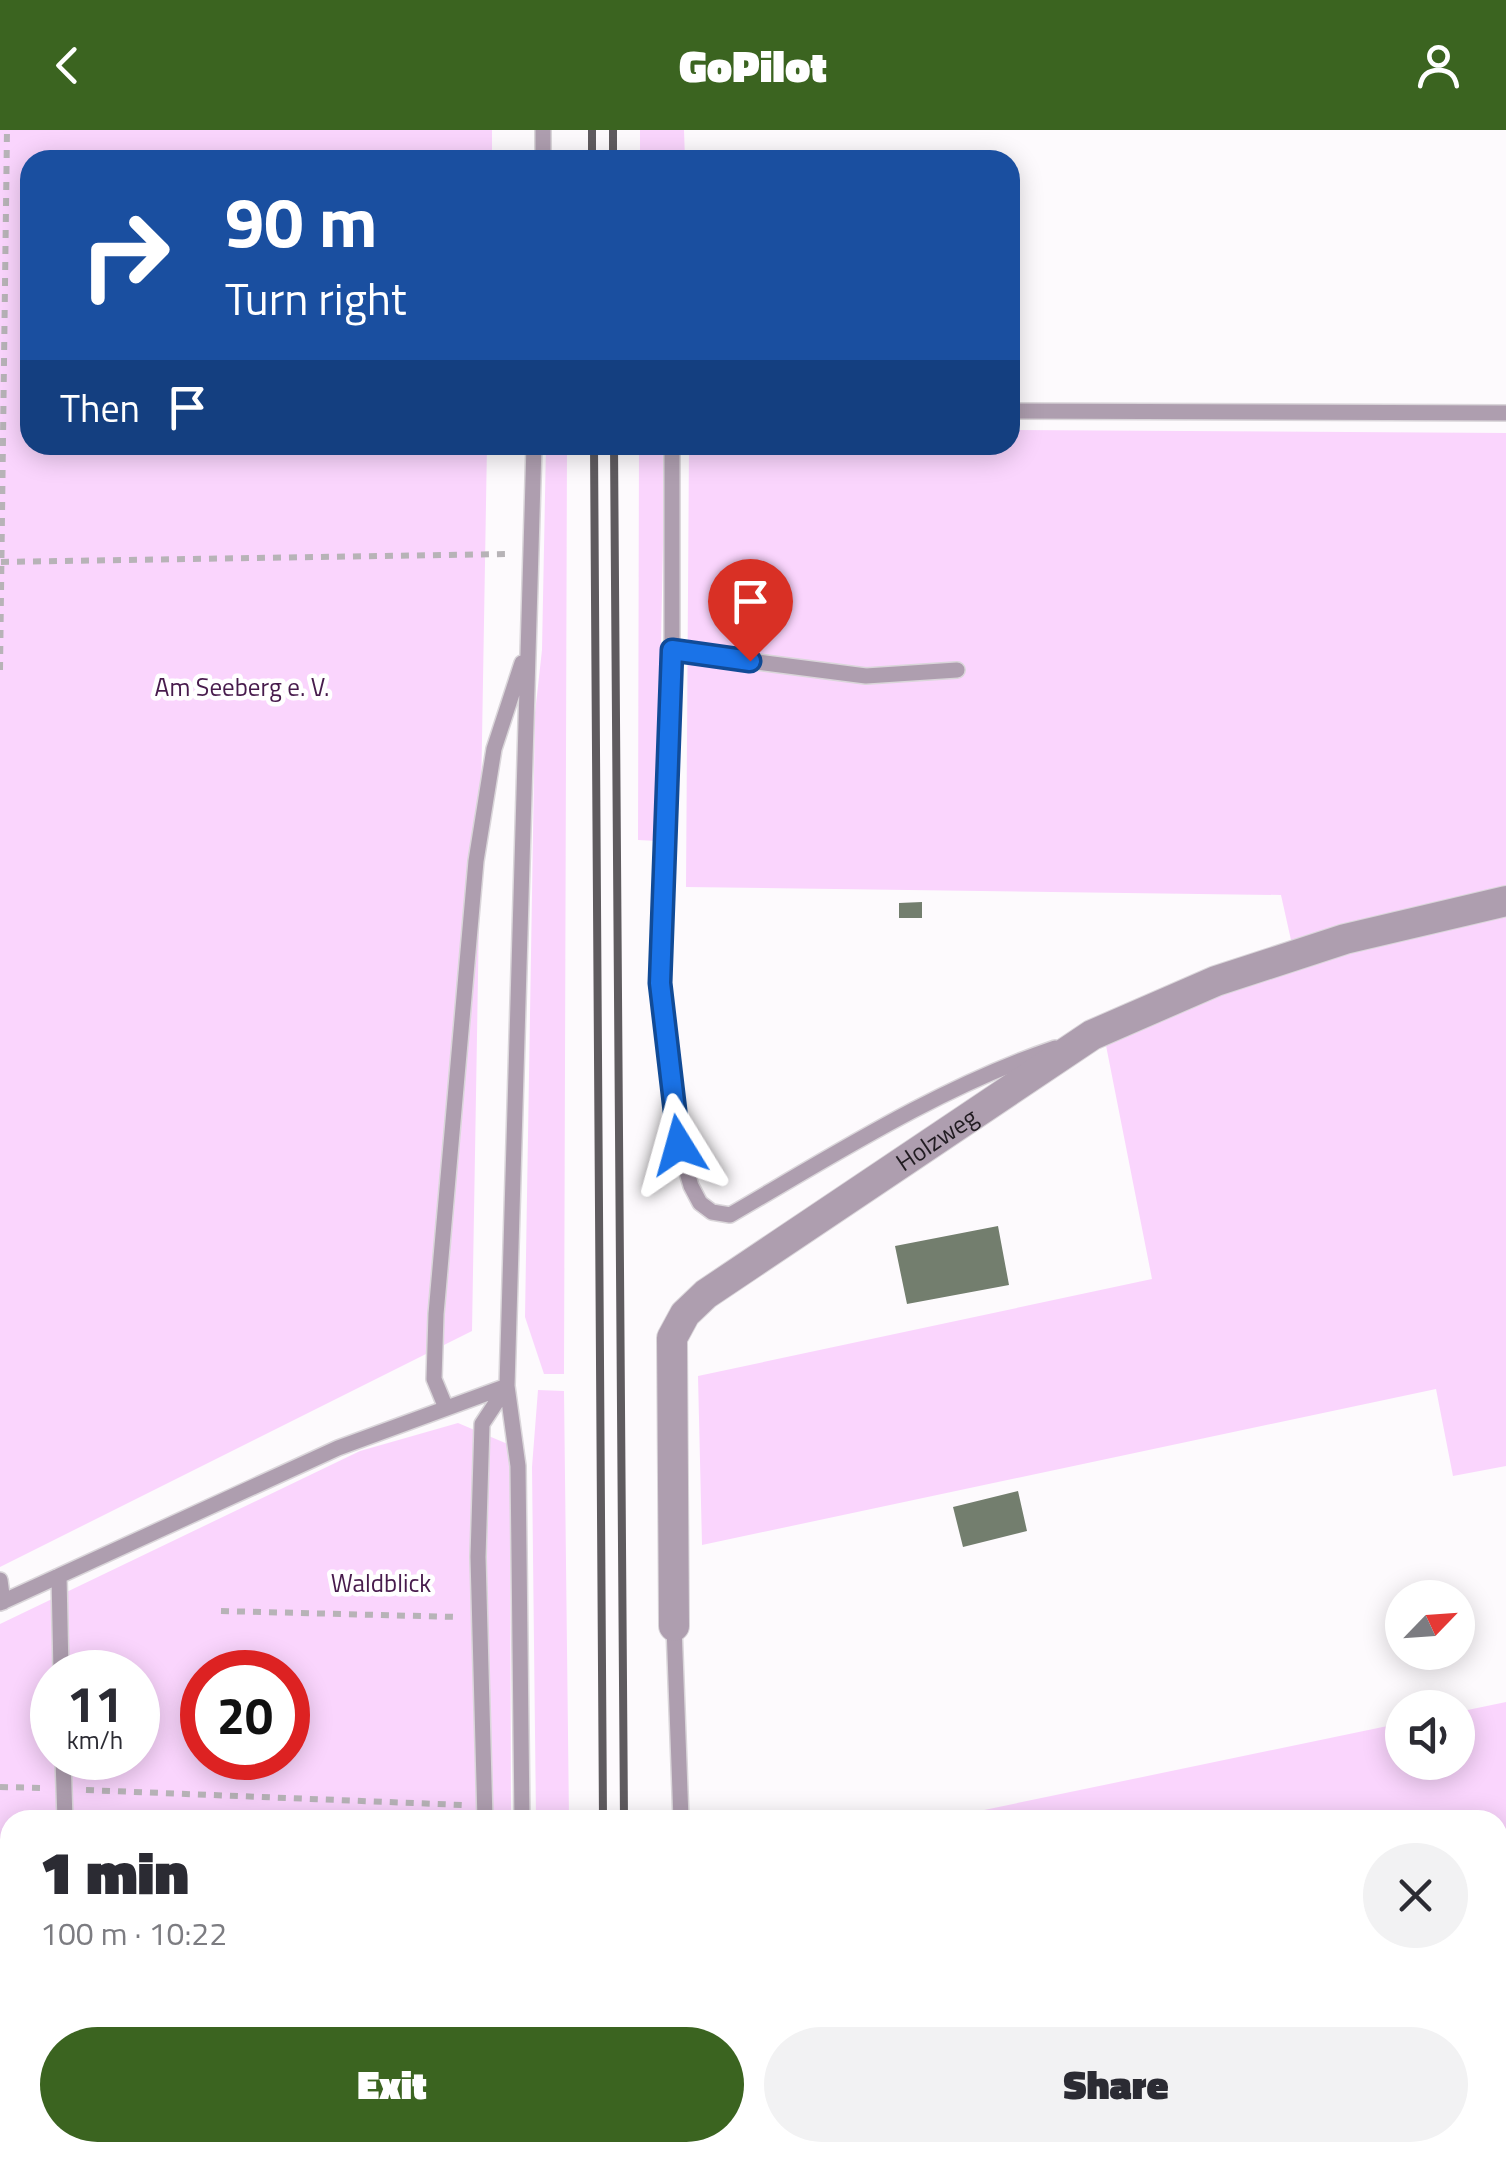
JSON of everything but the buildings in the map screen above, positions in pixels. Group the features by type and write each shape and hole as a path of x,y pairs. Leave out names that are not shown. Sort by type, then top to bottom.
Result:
{"street":[{"name":"Holzweg","path":"674,1626 672,1338 685,1314 706,1294 1092,1035 1216,981 1345,939 1506,901"}],"lane":[{"path":"1020,411 1506,413"},
{"path":"522,1810 518,1466 507,1386 534,455"},
{"path":"672,455 672,650 660,983 679,1145 700,1203 712,1212 730,1215 880,1127 1019,1060 1092,1035"},
{"path":"446,1408 434,1379 436,1314 476,862 494,750 528,646"},
{"path":"672,650 866,676 957,670"},
{"path":"0,1580 1,1602 338,1448 507,1386"},
{"path":"485,1810 480,1617 482,1424 507,1386"},
{"path":"59,1576 61,1650"},
{"path":"674,1626 681,1810"},
{"path":"64,1780 65,1810"}],"path":[{"path":"0,670 7,130"},
{"path":"1,562 531,554"},
{"path":"222,1612 480,1617"},
{"path":"0,1787 432,1810"}],"green space":[{"name":"Am Seeberg e. V.","path":"0,130 492,130 492,150 20,150 20,455 487,455 472,1331 0,1567"},
{"path":"640,130 684,130 685,150 640,150"},
{"path":"1020,430 1506,433 1506,1466 1453,1476 1436,1389 702,1545 698,1376 1152,1279 1100,1015 1291,940 1281,895 686,887 689,455 1020,455"},
{"path":"546,455 567,455 564,1374 544,1374 525,1317 535,713 542,650"},
{"path":"639,455 665,455 657,841 638,840"},
{"path":"538,1390 564,1391 569,1810 536,1810 532,1467"},
{"name":"Waldblick","path":"458,1423 510,1445 511,1810 0,1810 0,1624 360,1451"},
{"path":"1506,1702 1506,1810 984,1810 1385,1727 1385,1780 1475,1780 1475,1708"}],"railway":[{"path":"592,130 592,150"},
{"path":"613,130 613,150"},
{"path":"594,455 603,1810"},
{"path":"614,455 624,1810"}],"route":[{"path":"679,1145 660,983 672,650 750,661"}]}
